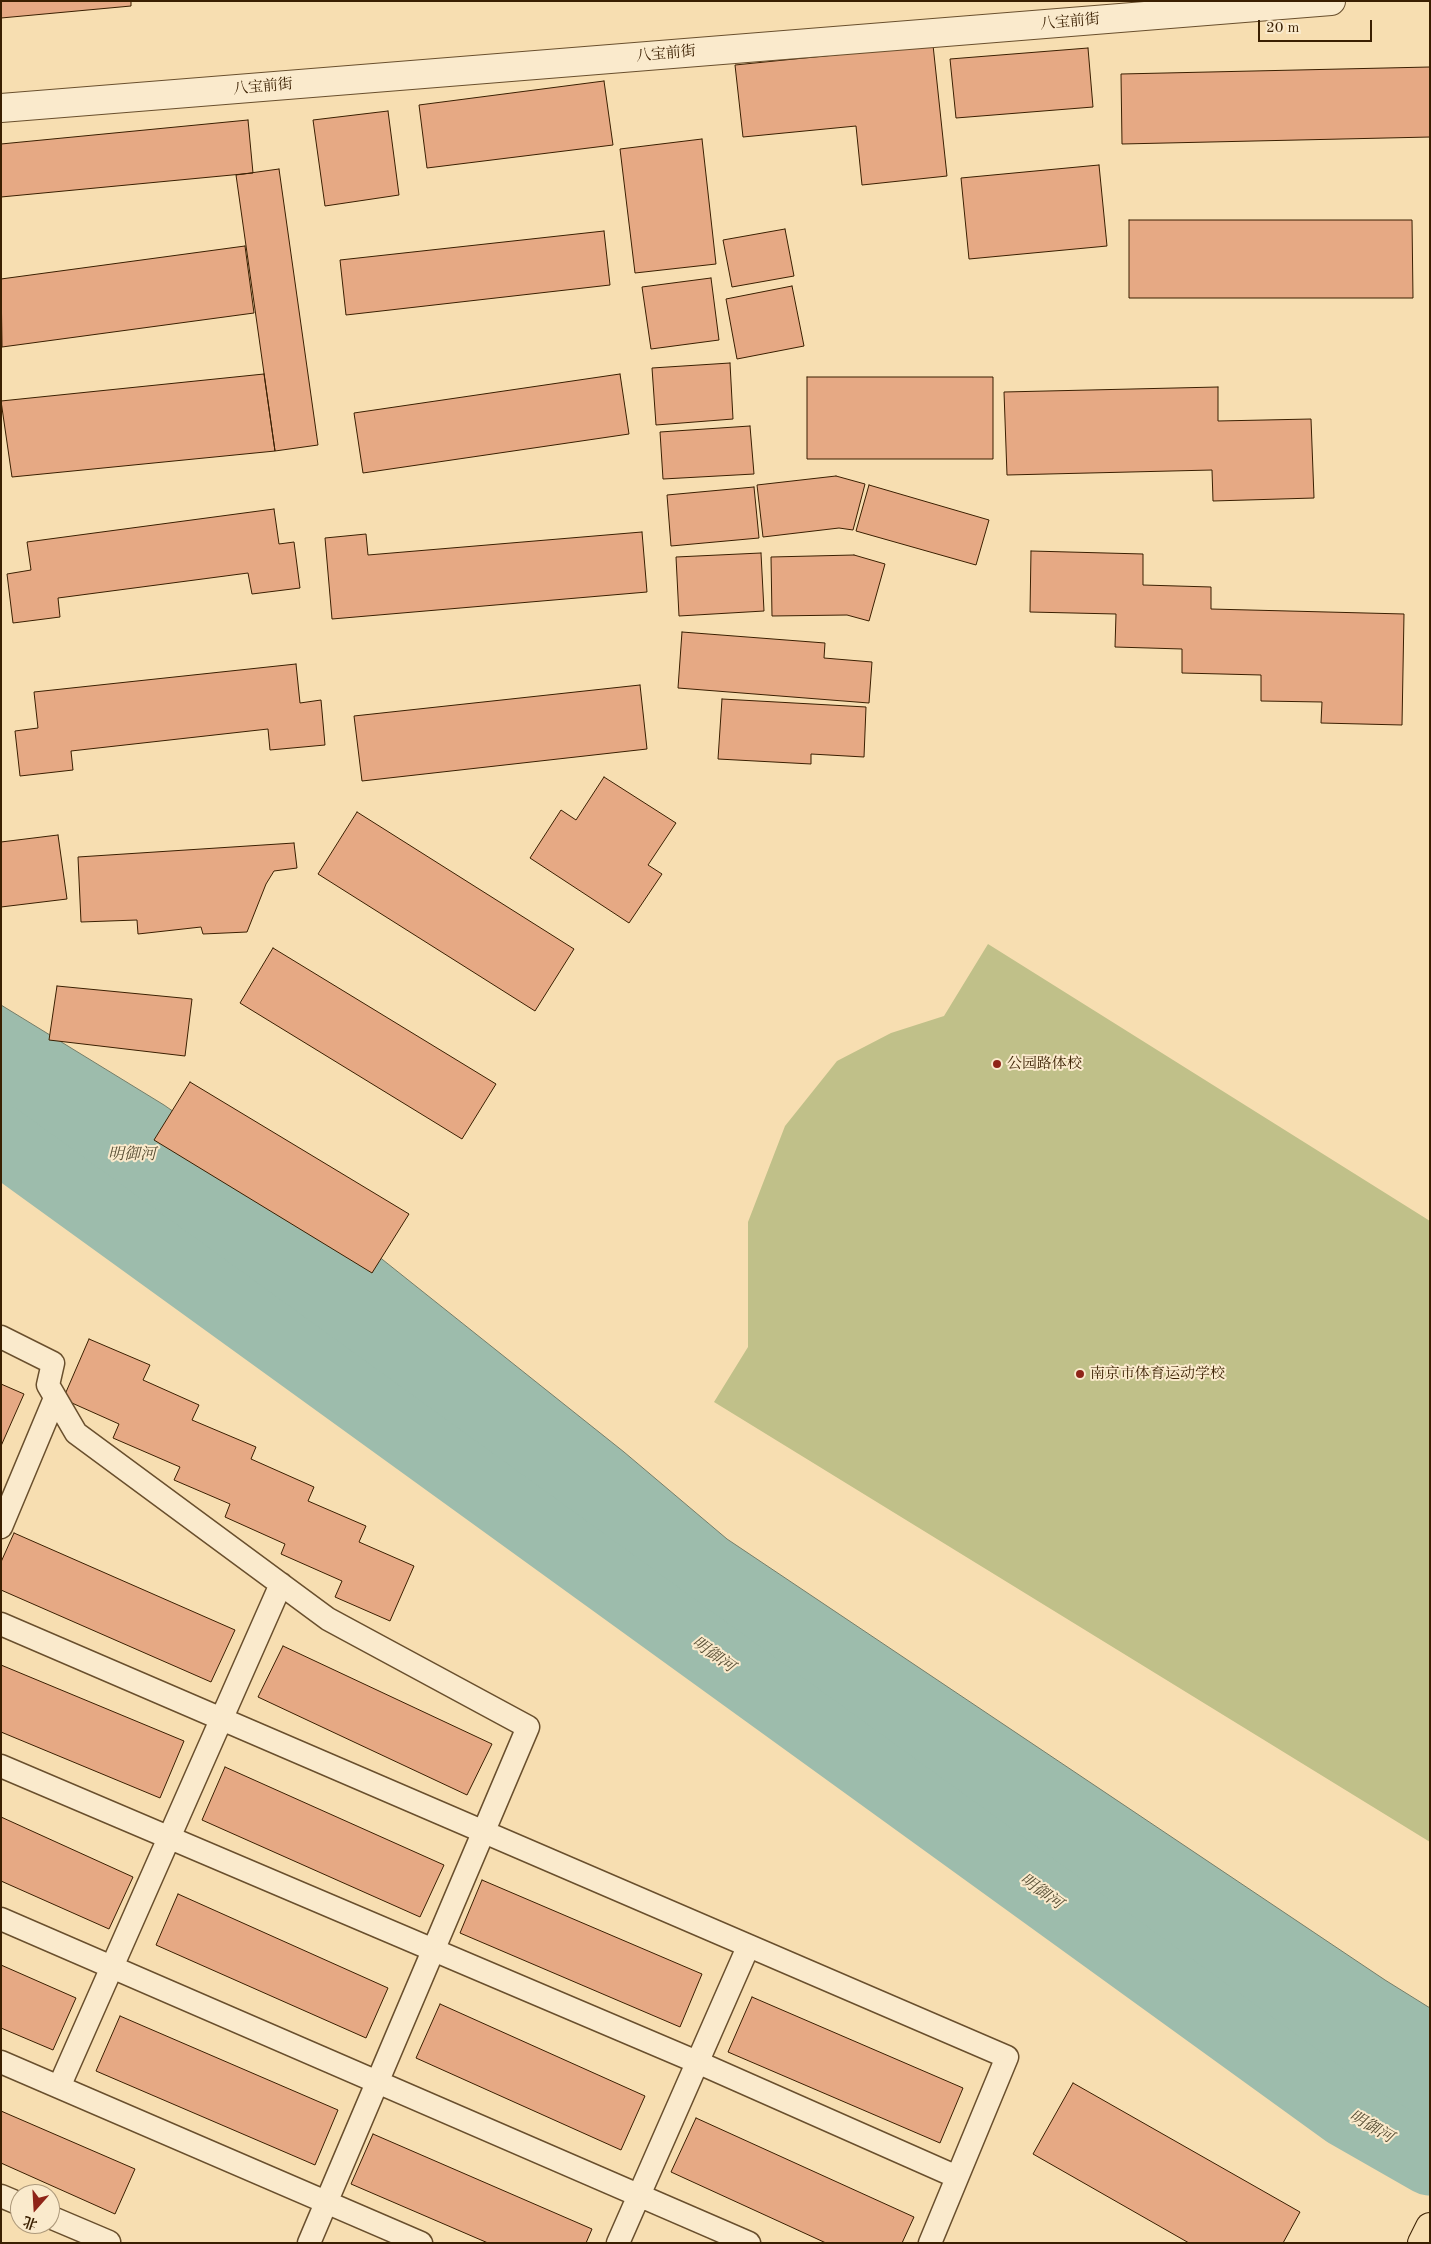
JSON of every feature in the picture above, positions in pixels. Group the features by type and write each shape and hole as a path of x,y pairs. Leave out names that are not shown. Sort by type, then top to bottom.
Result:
{"main road":[{"path":"1422,2243 1430,2227"}],"street":[{"name":"八宝前街","path":"1,108 1331,1"}],"lane":[{"path":"1,1337 53,1363 48,1385 76,1433 328,1618 528,1727 482,1831 309,2243"},
{"path":"1,1527 56,1398"},
{"path":"59,2087 281,1584"},
{"path":"1,1624 1007,2057 930,2243"},
{"path":"1,1766 697,2062 958,2177"},
{"path":"1,1919 748,2243"},
{"path":"618,2243 748,1947"},
{"path":"1,2062 421,2243"},
{"path":"60,2221 109,2242"}],"green space":[{"name":"南京市体育运动学校","path":"988,944 1430,1221 1430,1842 714,1402 748,1347 748,1222 785,1126 837,1061 891,1033 944,1016"}],"water":[{"name":"明御河","path":"1,1005 164,1105 363,1244 624,1452 727,1539 1385,1980 1430,2008 1430,2143 1340,2084 803,1711 378,1398 1,1137"}],"building":[{"path":"1,1 131,1 131,6 1,18"},
{"path":"933,45 947,176 862,185 856,126 743,137 735,65"},
{"path":"1088,48 1093,107 956,118 950,59"},
{"path":"1430,67 1430,137 1122,144 1121,74"},
{"path":"604,81 613,145 427,168 419,105"},
{"path":"388,111 399,195 325,206 313,120"},
{"path":"248,120 253,173 1,197 1,144"},
{"path":"702,139 716,264 635,273 620,149"},
{"path":"1099,165 1107,246 969,259 961,178"},
{"path":"279,169 318,445 275,451 236,175"},
{"path":"1129,220 1412,220 1413,298 1129,298"},
{"path":"785,229 794,276 732,287 723,240"},
{"path":"604,231 610,285 346,315 340,260"},
{"path":"245,246 254,313 2,347 1,279"},
{"path":"711,278 719,340 651,349 642,287"},
{"path":"792,286 804,346 737,359 726,299"},
{"path":"730,363 733,419 656,425 652,368"},
{"path":"264,374 275,451 12,477 1,401"},
{"path":"620,374 629,434 363,473 354,413"},
{"path":"807,377 993,377 993,459 807,459"},
{"path":"1218,387 1218,421 1311,419 1314,498 1213,501 1212,470 1007,475 1004,392"},
{"path":"750,426 754,474 663,479 660,432"},
{"path":"836,476 865,484 853,530 839,528 763,537 757,485"},
{"path":"869,485 989,520 976,565 856,531"},
{"path":"754,487 759,538 671,546 667,495"},
{"path":"274,509 279,544 294,542 300,588 252,594 248,573 58,598 60,617 13,623 7,574 31,570 27,542"},
{"path":"642,532 647,592 332,619 325,538 366,534 368,555"},
{"path":"1031,551 1143,554 1143,585 1211,587 1211,609 1404,614 1402,725 1321,723 1322,702 1261,701 1261,675 1182,673 1182,649 1115,647 1116,614 1030,612"},
{"path":"761,553 764,611 679,616 676,557"},
{"path":"854,555 885,564 869,621 847,615 772,616 771,557"},
{"path":"682,632 825,643 824,658 872,662 869,703 678,688"},
{"path":"296,664 300,703 321,700 325,745 270,750 268,729 71,751 73,770 20,776 15,731 38,728 34,692"},
{"path":"640,685 647,749 362,781 354,716"},
{"path":"722,699 866,707 864,757 811,754 811,764 718,759"},
{"path":"604,777 676,823 648,865 662,874 629,923 530,858 561,810 576,820"},
{"path":"357,812 574,949 535,1011 318,874"},
{"path":"58,835 67,899 1,907 1,842"},
{"path":"294,843 297,868 274,871 266,884 247,932 203,934 201,927 138,934 137,920 81,922 78,857"},
{"path":"273,948 496,1084 462,1139 240,1003"},
{"path":"57,986 192,999 185,1056 49,1040"},
{"path":"190,1082 409,1214 372,1273 154,1140"},
{"path":"89,1339 150,1365 143,1380 199,1405 192,1420 256,1447 251,1459 314,1487 308,1501 366,1526 359,1542 414,1566 390,1621 335,1597 342,1581 281,1554 285,1544 225,1517 230,1504 174,1480 180,1467 113,1438 119,1424 63,1399"},
{"path":"1,1384 24,1394 1,1446"},
{"path":"14,1533 235,1630 211,1682 1,1590 1,1562"},
{"path":"283,1646 492,1744 467,1795 258,1697"},
{"path":"1,1665 184,1741 160,1798 1,1732"},
{"path":"225,1767 444,1865 420,1917 202,1820"},
{"path":"1,1817 133,1877 109,1929 1,1881"},
{"path":"482,1880 702,1974 680,2027 460,1933"},
{"path":"178,1894 388,1988 366,2038 156,1945"},
{"path":"1,1965 76,1998 53,2050 1,2028"},
{"path":"752,1997 963,2088 940,2143 728,2052"},
{"path":"440,2004 645,2096 621,2150 416,2058"},
{"path":"120,2016 338,2110 315,2165 96,2071"},
{"path":"1073,2083 1300,2212 1283,2243 1189,2243 1033,2154"},
{"path":"1,2111 135,2169 115,2214 60,2189 60,2184 48,2184 1,2163"},
{"path":"696,2118 914,2217 902,2243 826,2243 671,2172"},
{"path":"373,2134 592,2229 586,2243 488,2243 351,2184"}],"waterway":[{"name":"明御河","path":"1,1140 1346,2113 1430,2161"}],"place":[{"name":"公园路体校","path":"997,1064"},
{"name":"南京市体育运动学校","path":"1080,1374"}]}
